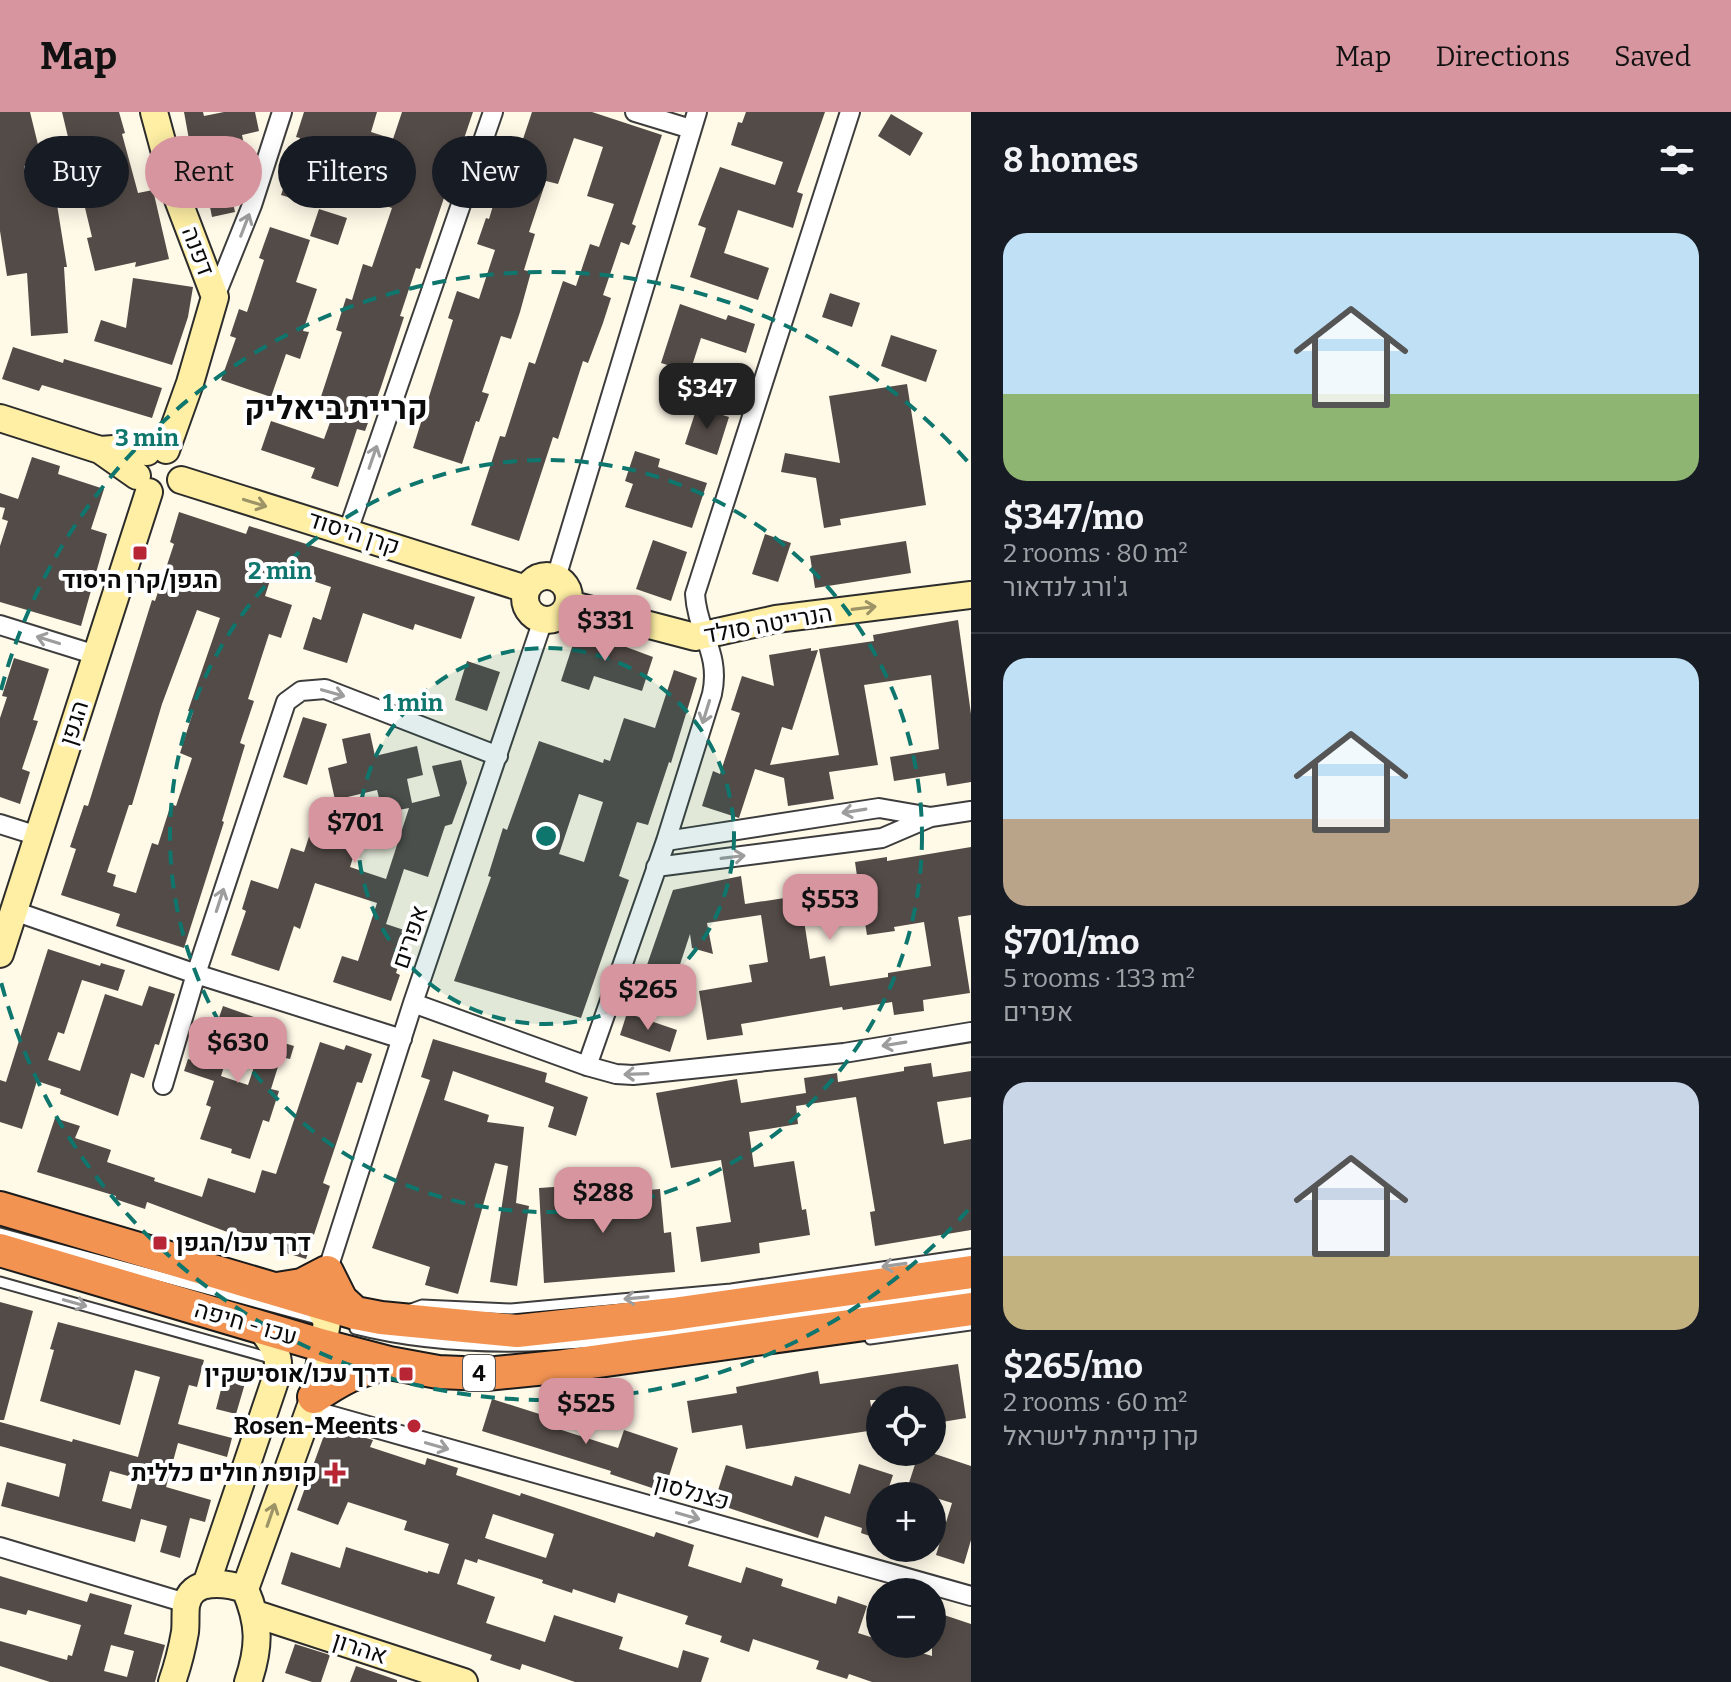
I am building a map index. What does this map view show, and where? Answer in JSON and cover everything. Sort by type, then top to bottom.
[{"type":"highway","name":"עכו - חיפה","points":[[0,1208],[320,1302],[517,1331],[673,1314],[971,1272]]},
{"type":"highway","name":"עכו - חיפה","points":[[0,1250],[259,1326],[320,1302]]},
{"type":"highway","name":"עכו - חיפה","points":[[320,1302],[389,1363],[438,1372],[486,1374],[586,1364],[971,1309]]},
{"type":"highway","points":[[311,1403],[346,1376],[389,1363]]},
{"type":"street","name":"דפנה","points":[[154,112],[177,197],[215,297]]},
{"type":"street","name":"הגפן","points":[[0,954],[96,655],[150,468],[190,383],[215,297],[252,205],[282,112]]},
{"type":"street","points":[[348,531],[493,112]]},
{"type":"street","points":[[556,578],[694,121],[635,112]]},
{"type":"street","points":[[587,1066],[666,841],[716,677],[695,594],[850,112]]},
{"type":"street","points":[[0,418],[100,450],[128,448],[150,468]]},
{"type":"street","name":"קרן היסוד","points":[[150,468],[164,495],[181,480],[526,589]]},
{"type":"street","points":[[542,576],[556,578],[567,588],[569,604],[557,619],[537,618],[527,609],[526,589],[542,576]]},
{"type":"street","name":"הנרייטה סולד","points":[[569,604],[680,634],[706,637],[776,619],[971,595]]},
{"type":"street","name":"אפרים","points":[[320,1302],[413,1003],[543,620]]},
{"type":"street","points":[[0,625],[96,655]]},
{"type":"street","points":[[163,1085],[196,974],[286,702],[301,691],[325,689],[498,756]]},
{"type":"street","points":[[666,841],[879,808],[931,817]]},
{"type":"street","points":[[656,867],[882,838],[931,817],[971,811]]},
{"type":"street","points":[[0,824],[38,836]]},
{"type":"street","points":[[14,911],[196,974],[402,1039]]},
{"type":"street","points":[[413,1003],[587,1066],[633,1075],[844,1053],[971,1032]]},
{"type":"street","points":[[248,1682],[256,1654],[256,1614],[245,1589],[311,1403],[320,1302]]},
{"type":"street","points":[[206,1585],[278,1372],[279,1360],[275,1347],[259,1326]]},
{"type":"street","name":"כצנלסון","points":[[311,1403],[971,1596]]},
{"type":"street","points":[[0,1547],[186,1603]]},
{"type":"street","points":[[172,1682],[182,1654],[186,1603],[193,1591],[206,1585],[225,1583],[245,1589]]},
{"type":"street","name":"אהרון","points":[[256,1614],[464,1682]]},
{"type":"lane","points":[[0,1233],[320,1302],[511,1309],[731,1289],[971,1254]]},
{"type":"lane","points":[[0,1282],[279,1360]]},
{"type":"lane","points":[[320,1302],[369,1332],[443,1343],[514,1347],[700,1330],[971,1292]]},
{"type":"lane","points":[[860,1341],[971,1325]]},
{"type":"lane","points":[[486,1374],[533,1381]]},
{"type":"building","points":[[0,112],[30,112],[36,136],[24,136],[24,208],[58,208],[67,267],[64,267],[68,333],[31,336],[27,273],[7,276],[0,231]]},
{"type":"building","points":[[62,112],[119,112],[125,133],[123,136],[68,136]]},
{"type":"building","points":[[184,112],[203,112],[204,116],[224,112],[255,112],[259,131],[242,136],[188,136]]},
{"type":"building","points":[[304,112],[377,112],[371,132],[384,136],[296,136]]},
{"type":"building","points":[[402,112],[473,112],[465,136],[432,136],[432,208],[441,208],[420,269],[416,268],[400,316],[404,317],[365,431],[357,429],[338,487],[311,478],[315,468],[261,450],[271,421],[324,439],[332,417],[316,412],[342,332],[336,330],[346,298],[352,300],[363,264],[372,267],[392,208],[416,208],[416,136],[394,136]]},
{"type":"building","points":[[532,112],[592,112],[662,135],[632,224],[636,226],[629,245],[621,242],[603,295],[611,298],[603,323],[588,363],[583,361],[558,439],[553,437],[519,541],[471,525],[500,436],[505,437],[529,362],[535,364],[563,281],[576,286],[590,244],[599,247],[614,204],[587,196],[603,147],[574,138],[558,184],[547,181],[547,136],[524,136]]},
{"type":"building","points":[[746,112],[825,112],[797,192],[803,194],[793,228],[738,210],[724,253],[769,268],[758,300],[690,277],[706,228],[698,225],[720,167],[775,185],[783,162],[731,145],[738,122],[742,123]]},
{"type":"building","points":[[891,114],[923,133],[910,156],[878,136]]},
{"type":"building","points":[[129,160],[138,193],[145,192],[145,208],[157,208],[169,259],[135,267],[136,262],[95,271],[87,238],[92,237],[85,208],[129,208]]},
{"type":"building","points":[[210,208],[234,208],[235,212],[212,217]]},
{"type":"building","points":[[492,208],[537,208],[529,232],[535,234],[524,270],[531,272],[520,312],[511,339],[501,336],[482,392],[489,394],[479,422],[476,421],[462,464],[413,448],[453,320],[448,318],[457,291],[479,299],[495,250],[477,244],[486,218],[489,219]]},
{"type":"building","points":[[319,209],[347,218],[338,245],[310,236]]},
{"type":"building","points":[[270,227],[310,240],[296,282],[317,289],[303,331],[309,332],[300,359],[286,354],[271,397],[221,380],[236,338],[230,336],[239,309],[247,312],[264,260],[259,258]]},
{"type":"building","points":[[133,278],[193,287],[188,317],[172,365],[94,341],[101,320],[126,328]]},
{"type":"building","points":[[830,293],[860,303],[852,327],[822,317]]},
{"type":"building","points":[[680,304],[726,320],[728,315],[755,324],[746,353],[701,338],[690,372],[661,363]]},
{"type":"building","points":[[891,335],[937,350],[926,382],[881,366]]},
{"type":"building","points":[[13,347],[162,388],[152,418],[42,385],[39,391],[2,379]]},
{"type":"building","points":[[907,384],[926,505],[840,519],[841,525],[824,528],[816,478],[781,472],[785,453],[840,463],[829,396]]},
{"type":"building","points":[[697,407],[729,417],[717,455],[685,444]]},
{"type":"building","points":[[635,451],[660,459],[658,467],[707,483],[692,528],[625,507],[633,484],[625,481]]},
{"type":"building","points":[[32,457],[60,466],[58,474],[104,489],[91,529],[107,534],[81,626],[0,602],[0,546],[8,521],[2,519],[5,508],[0,507],[0,493],[18,499]]},
{"type":"building","points":[[179,512],[246,534],[249,526],[475,597],[461,639],[415,624],[413,630],[363,613],[347,663],[303,649],[313,617],[321,620],[331,587],[274,568],[265,596],[292,605],[281,638],[269,634],[248,699],[254,701],[240,743],[245,745],[184,948],[116,926],[120,914],[61,895],[76,849],[70,847],[84,805],[88,806],[152,600],[155,601],[174,544],[170,542]],"holes":[[[197,610],[220,618],[188,711],[193,712],[180,753],[192,758],[176,806],[171,804],[158,845],[152,843],[136,893],[113,886],[116,875],[107,872],[129,805],[132,805],[162,704]]]},
{"type":"building","points":[[765,534],[791,543],[778,582],[752,574]]},
{"type":"building","points":[[653,540],[687,552],[671,601],[636,589]]},
{"type":"building","points":[[906,541],[911,573],[815,588],[810,556]]},
{"type":"building","points":[[958,620],[971,714],[971,782],[947,786],[945,773],[894,781],[890,757],[939,749],[931,675],[864,685],[878,765],[829,772],[834,799],[788,806],[784,778],[755,769],[739,818],[702,806],[713,771],[720,774],[740,713],[731,710],[742,676],[774,686],[769,655],[811,648],[811,651],[818,650],[792,730],[782,727],[770,765],[839,755],[819,649],[874,641],[873,635]]},
{"type":"building","points":[[578,629],[653,657],[642,691],[594,676],[589,690],[561,681]]},
{"type":"building","points":[[14,658],[49,669],[33,720],[38,721],[22,769],[30,772],[20,804],[0,797],[0,718],[7,697],[2,696]]},
{"type":"building","points":[[467,661],[500,672],[487,711],[455,700]]},
{"type":"building","points":[[674,670],[697,678],[648,825],[637,822],[619,876],[629,880],[581,1018],[454,981],[491,877],[488,876],[503,828],[507,830],[539,741],[603,763],[604,759],[610,761],[624,718],[655,728]],"holes":[[[579,794],[603,802],[584,862],[559,854]]]},
{"type":"building","points":[[303,717],[327,724],[307,785],[283,777]]},
{"type":"building","points":[[370,733],[375,756],[417,746],[423,775],[407,779],[412,803],[440,796],[432,766],[461,760],[467,783],[452,824],[445,826],[428,877],[404,869],[386,924],[410,932],[396,973],[400,975],[391,1001],[333,982],[342,956],[358,961],[377,903],[315,883],[300,929],[294,926],[279,971],[231,955],[246,911],[242,909],[251,880],[278,889],[291,848],[304,852],[318,809],[364,824],[350,867],[386,879],[409,808],[383,813],[377,790],[335,800],[328,768],[347,763],[342,739]]},
{"type":"building","points":[[971,847],[971,915],[958,917],[970,993],[923,1000],[924,1011],[894,1015],[892,1002],[741,1024],[743,1035],[707,1040],[699,991],[752,982],[749,965],[768,962],[761,915],[707,923],[713,954],[692,948],[690,934],[669,998],[639,988],[673,890],[741,876],[745,904],[811,894],[809,884],[857,876],[855,862],[887,857],[887,861]],"holes":[[[861,899],[867,935],[924,922],[931,966],[888,973],[888,977],[830,986],[825,956],[810,959],[802,908]]]},
{"type":"building","points":[[48,949],[100,966],[101,963],[125,970],[118,991],[82,980],[64,1034],[58,1032],[48,1060],[80,1071],[105,994],[142,1006],[149,986],[175,994],[159,1045],[155,1044],[144,1078],[131,1073],[118,1116],[60,1094],[61,1089],[37,1081],[22,1129],[0,1122],[0,1080],[6,1082]]},
{"type":"building","points":[[223,1006],[257,1018],[251,1037],[235,1032],[221,1076],[248,1085],[264,1037],[294,1046],[290,1059],[281,1057],[271,1089],[279,1091],[269,1122],[263,1120],[250,1159],[231,1153],[232,1149],[200,1139],[211,1107],[206,1105],[214,1081],[184,1071],[188,1059],[198,1062],[207,1033],[213,1035]]},
{"type":"building","points":[[627,1013],[677,1030],[670,1052],[620,1035]]},
{"type":"building","points":[[433,1039],[547,1073],[545,1082],[588,1097],[576,1136],[548,1127],[554,1107],[453,1071],[444,1100],[489,1115],[487,1122],[524,1127],[516,1203],[529,1206],[517,1286],[490,1282],[508,1166],[495,1163],[458,1294],[425,1285],[430,1267],[372,1248],[430,1080],[421,1077]]},
{"type":"building","points":[[320,1042],[344,1050],[346,1045],[372,1054],[362,1083],[357,1082],[323,1183],[330,1186],[306,1259],[277,1250],[279,1245],[231,1229],[230,1233],[147,1202],[145,1209],[115,1199],[116,1196],[37,1172],[55,1118],[80,1126],[75,1138],[111,1150],[107,1162],[155,1178],[154,1181],[202,1197],[208,1178],[255,1193],[262,1170],[276,1174]]},
{"type":"building","points":[[931,1063],[933,1077],[971,1071],[971,1097],[937,1102],[944,1144],[971,1139],[971,1230],[875,1246],[870,1212],[875,1211],[856,1097],[796,1106],[798,1124],[749,1132],[754,1167],[794,1161],[802,1210],[806,1209],[810,1235],[759,1243],[760,1253],[701,1262],[696,1227],[731,1222],[721,1160],[671,1168],[656,1093],[737,1079],[741,1103],[806,1093],[804,1078],[837,1073],[838,1082],[904,1071],[904,1067]]},
{"type":"building","points":[[568,1186],[569,1197],[660,1189],[664,1233],[671,1232],[675,1272],[544,1283],[539,1188]]},
{"type":"building","points":[[0,1302],[33,1311],[4,1420],[0,1420]]},
{"type":"building","points":[[58,1322],[204,1360],[197,1387],[189,1385],[178,1424],[232,1438],[227,1457],[178,1443],[166,1487],[211,1500],[205,1522],[190,1518],[180,1558],[160,1552],[167,1526],[141,1519],[135,1542],[1,1506],[7,1482],[59,1497],[66,1464],[0,1446],[0,1422],[138,1457],[160,1377],[135,1370],[120,1425],[40,1401],[54,1350],[50,1349]],"holes":[[[110,1471],[139,1479],[131,1509],[102,1501]]]},
{"type":"building","points":[[958,1364],[966,1418],[946,1421],[946,1386],[866,1386],[866,1431],[746,1449],[742,1425],[692,1433],[687,1401],[737,1393],[736,1387],[818,1371],[820,1384]]},
{"type":"building","points":[[225,1374],[246,1380],[236,1414],[216,1409]]},
{"type":"building","points":[[492,1399],[552,1418],[549,1426],[618,1448],[624,1430],[678,1448],[664,1492],[610,1474],[611,1471],[482,1431]]},
{"type":"building","points":[[327,1427],[373,1440],[370,1447],[425,1465],[427,1458],[458,1468],[456,1475],[520,1496],[521,1493],[654,1537],[656,1532],[694,1545],[688,1566],[741,1583],[746,1567],[783,1579],[781,1586],[836,1604],[838,1596],[866,1606],[858,1633],[866,1636],[866,1658],[946,1658],[946,1616],[971,1624],[971,1682],[872,1682],[849,1674],[847,1679],[816,1669],[819,1661],[753,1639],[749,1652],[720,1642],[722,1636],[685,1624],[688,1616],[618,1593],[615,1603],[573,1589],[572,1593],[478,1559],[477,1563],[465,1559],[457,1584],[495,1597],[486,1623],[545,1642],[554,1615],[623,1637],[619,1649],[678,1668],[683,1650],[709,1658],[701,1682],[575,1682],[522,1664],[520,1670],[490,1660],[492,1655],[281,1584],[291,1552],[340,1568],[346,1547],[439,1574],[449,1544],[404,1530],[407,1521],[348,1502],[338,1525],[297,1510]],"holes":[[[493,1514],[554,1534],[546,1558],[485,1538]]]},
{"type":"building","points":[[946,1458],[971,1466],[971,1540],[964,1564],[946,1558],[946,1522],[952,1503],[946,1501],[946,1482],[909,1482],[914,1466],[946,1466]]},
{"type":"building","points":[[859,1464],[893,1475],[891,1482],[866,1482],[866,1535],[861,1533],[862,1528],[825,1516],[818,1538],[714,1503],[726,1465],[792,1486],[795,1476],[850,1494]]},
{"type":"building","points":[[0,1576],[87,1602],[90,1593],[132,1605],[124,1634],[165,1645],[155,1682],[50,1682],[0,1666],[0,1641],[67,1660],[68,1655],[72,1656],[81,1625],[28,1610],[26,1615],[0,1608]],"holes":[[[111,1645],[134,1651],[127,1677],[104,1671]]]},
{"type":"building","points":[[295,1644],[330,1655],[321,1682],[285,1673]]},
{"type":"building","points":[[356,1666],[397,1680],[397,1682],[350,1682]]},
{"type":"place","name":"הגפן/קרן היסוד","points":[[140,553]]},
{"type":"place","name":"דרך עכו/הגפן","points":[[160,1243]]},
{"type":"place","name":"דרך עכו/אוסישקין","points":[[406,1374]]},
{"type":"place","name":"Rosen-Meents","points":[[414,1426]]},
{"type":"place","name":"קופת חולים כללית","points":[[335,1473]]},
{"type":"district","name":"קריית ביאליק","points":[[336,408]]}]
